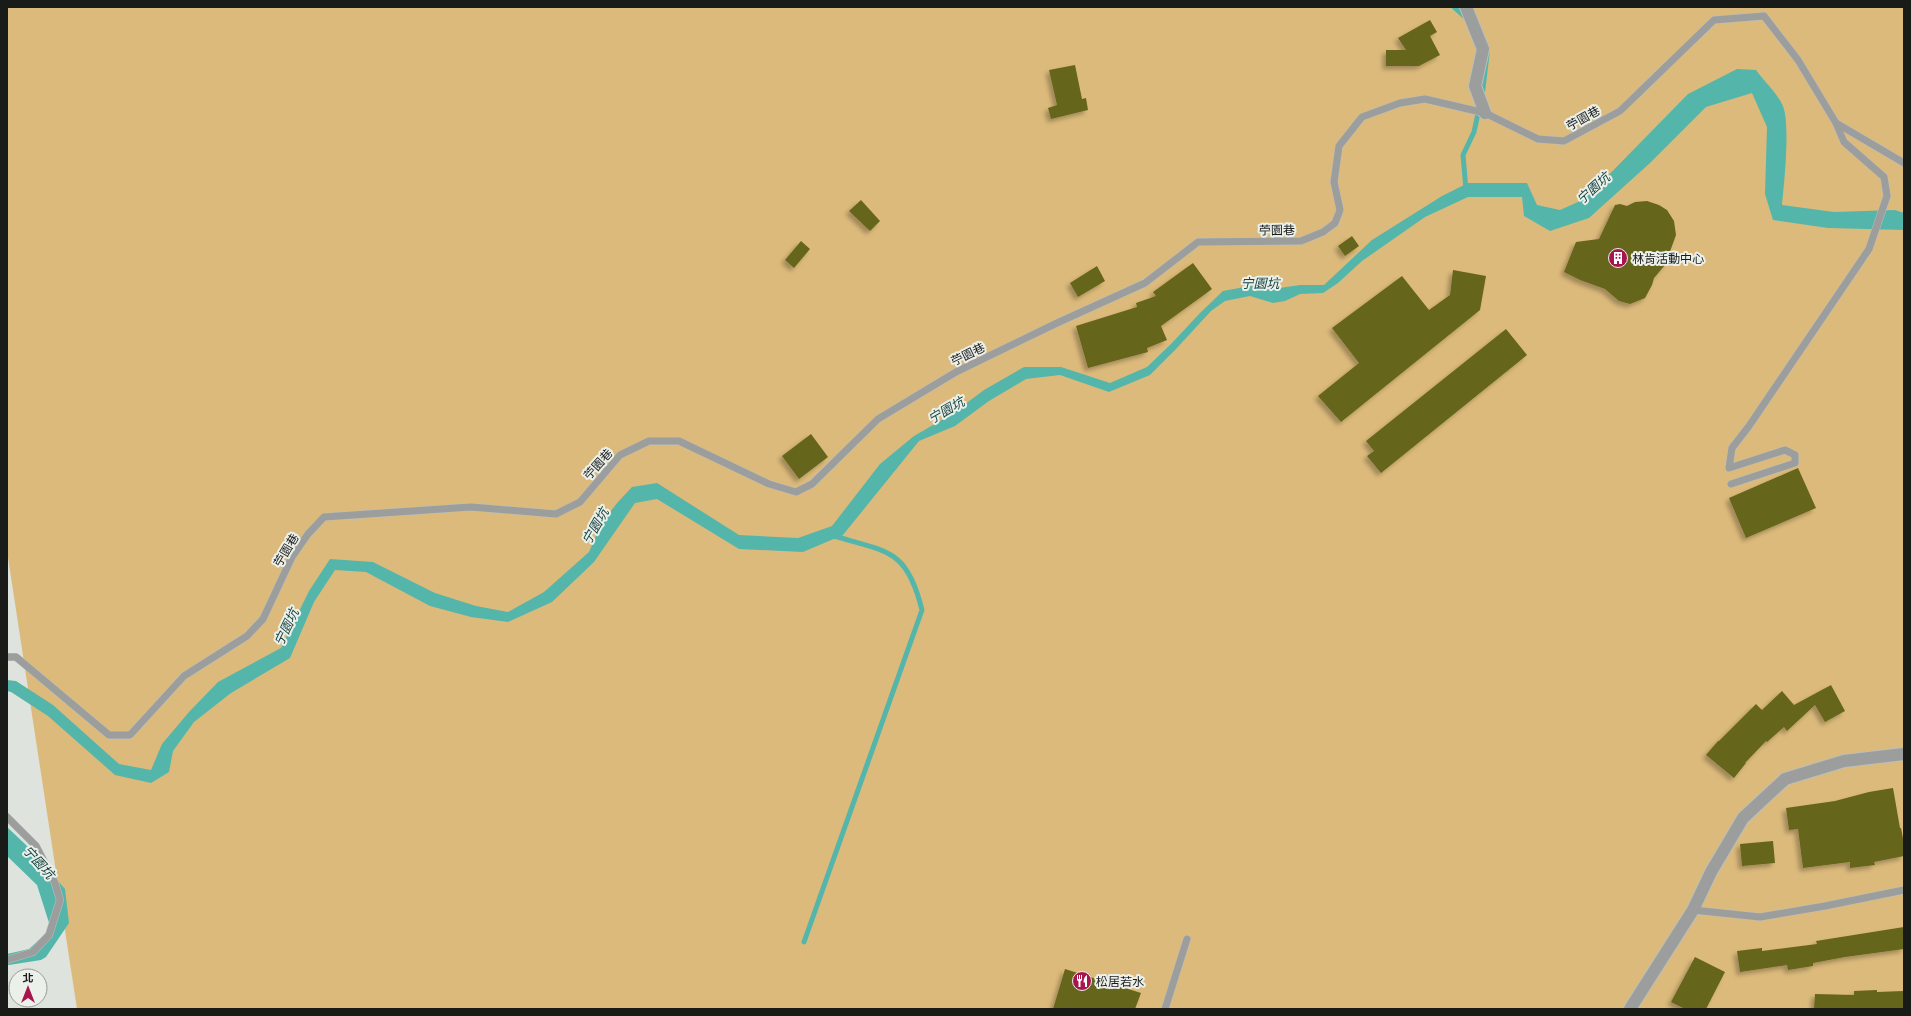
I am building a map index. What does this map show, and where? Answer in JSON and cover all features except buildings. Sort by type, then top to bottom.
[{"type":"street","points":[[1466,7],[1483,48],[1475,86],[1485,113]]},
{"type":"street","points":[[1630,1009],[1693,910],[1711,872],[1743,818],[1785,779],[1844,761],[1904,754]]},
{"type":"lane","name":"苧園巷","points":[[7,657],[16,657],[109,735],[130,735],[184,676],[247,636],[263,618],[292,557],[308,534],[324,517],[471,507],[556,514],[580,502],[620,456],[649,441],[679,441],[769,484],[796,492],[812,484],[878,419],[956,372],[1056,323],[1145,283],[1198,242],[1301,241],[1323,232],[1335,223],[1340,210],[1334,182],[1339,146],[1362,117],[1400,103],[1425,99],[1485,113],[1538,139],[1564,141],[1620,111],[1714,20],[1764,16],[1798,60],[1836,123],[1904,163]]},
{"type":"lane","points":[[1731,484],[1795,463],[1795,456],[1785,450],[1729,468],[1732,448],[1749,426],[1869,249],[1888,196],[1884,177],[1844,142],[1836,123]]},
{"type":"lane","points":[[7,817],[36,846],[55,883],[60,900],[49,935],[34,952],[7,960]]},
{"type":"lane","points":[[1693,910],[1760,917],[1904,890]]},
{"type":"lane","points":[[1165,1009],[1187,939]]},
{"type":"shaded area","points":[[7,7],[1904,7],[1904,1009],[77,1009],[7,551]]},
{"type":"water","points":[[1737,69],[1756,70],[1782,104],[1785,112],[1786,138],[1782,205],[1834,212],[1895,210],[1904,213],[1904,230],[1828,228],[1773,220],[1765,194],[1767,127],[1752,93],[1706,107],[1650,163],[1589,218],[1550,231],[1524,216],[1522,197],[1468,197],[1425,217],[1362,261],[1338,283],[1323,293],[1300,294],[1285,301],[1273,303],[1250,296],[1225,301],[1211,311],[1150,375],[1109,392],[1060,375],[1026,379],[989,401],[955,426],[919,441],[843,535],[803,552],[739,549],[657,499],[635,503],[594,562],[552,602],[508,622],[471,617],[430,606],[366,572],[335,570],[314,602],[290,658],[231,693],[194,722],[173,751],[169,772],[151,783],[115,775],[48,716],[11,692],[7,691],[7,680],[16,681],[53,705],[119,764],[151,770],[162,744],[189,712],[218,682],[281,648],[309,591],[330,559],[373,562],[435,593],[476,606],[508,612],[544,592],[589,552],[602,522],[632,487],[657,483],[739,535],[798,538],[832,526],[880,464],[914,436],[952,414],[984,390],[1024,367],[1061,367],[1110,383],[1147,367],[1223,291],[1250,286],[1273,289],[1300,285],[1324,285],[1372,240],[1442,196],[1468,183],[1527,183],[1537,205],[1560,210],[1578,202],[1593,191],[1688,94]]},
{"type":"water","name":"宁園坑","points":[[7,827],[25,844],[65,889],[69,923],[46,957],[41,960],[9,965],[7,965],[7,954],[29,949],[51,929],[37,885],[7,856]]},
{"type":"waterway","points":[[1454,7],[1466,18]]},
{"type":"waterway","points":[[1482,97],[1487,54]]},
{"type":"waterway","points":[[1466,190],[1463,155],[1474,132],[1479,109]]},
{"type":"waterway","points":[[804,942],[922,610],[910,575],[902,564],[893,556],[882,550],[834,536]]},
{"type":"place","name":"林肯活動中心","points":[[1618,258]]},
{"type":"place","name":"松居若水","points":[[1082,981]]}]
